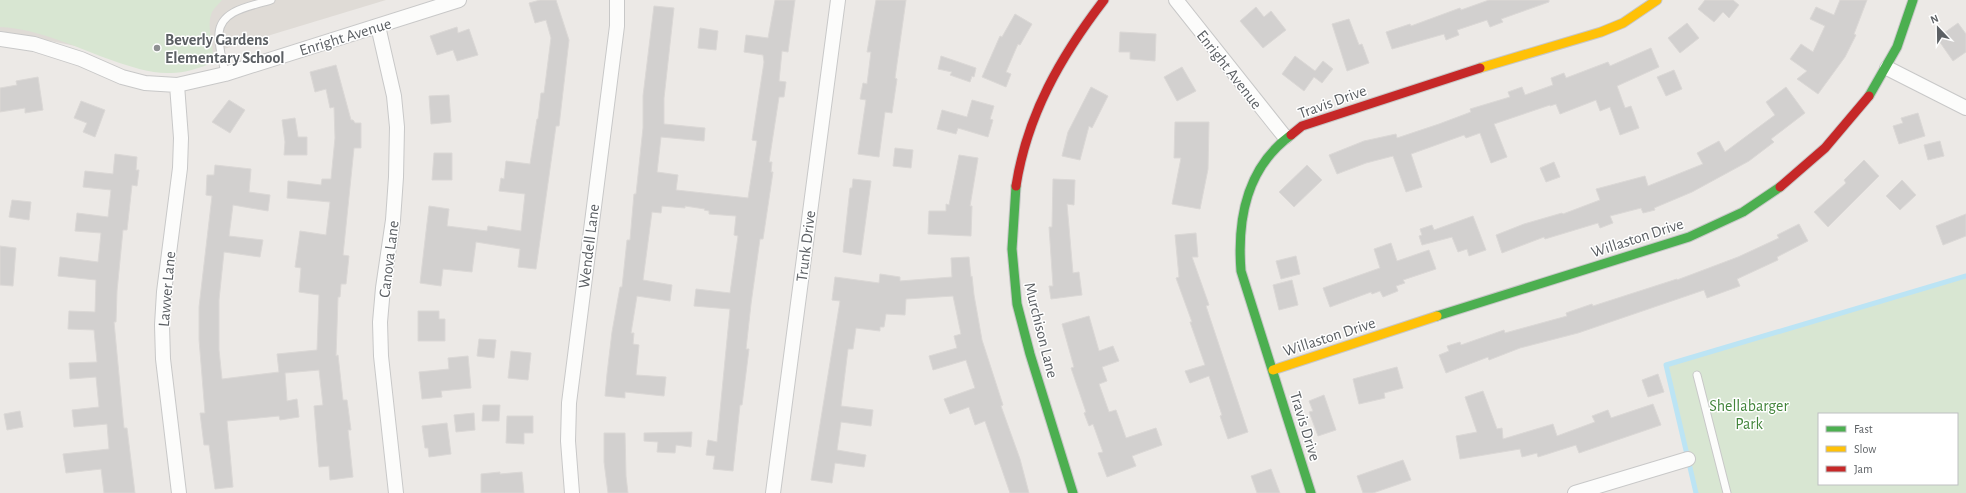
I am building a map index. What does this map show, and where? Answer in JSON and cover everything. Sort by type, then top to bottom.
[{"type":"street","name":"Enright Avenue","points":[[0,39],[34,44],[81,59],[122,77],[145,82],[177,85],[225,74],[284,54],[458,0]]},
{"type":"street","name":"Wendell Lane","points":[[572,493],[568,441],[569,403],[616,26],[617,0]]},
{"type":"street","name":"Trunk Drive","points":[[773,493],[838,0]]},
{"type":"street","name":"Murchison Lane","points":[[1073,493],[1024,334],[1014,277],[1012,238],[1015,190],[1023,147],[1035,112],[1050,79],[1066,50],[1104,0]]},
{"type":"street","name":"Enright Avenue","points":[[1176,0],[1285,137]]},
{"type":"street","name":"Travis Drive","points":[[1311,493],[1241,271],[1238,249],[1239,226],[1242,209],[1250,188],[1265,161],[1285,137],[1302,126],[1473,70],[1601,32],[1623,23],[1656,0]]},
{"type":"street","name":"Willaston Drive","points":[[1273,370],[1495,298],[1677,242],[1724,222],[1756,204],[1813,161],[1841,132],[1866,101],[1887,68],[1900,39],[1913,0]]},
{"type":"street","name":"Canova Lane","points":[[378,26],[394,96],[397,127],[393,220],[383,288],[380,322],[381,356],[396,493]]},
{"type":"street","points":[[1887,68],[1966,108]]},
{"type":"street","name":"Lawver Lane","points":[[177,85],[181,138],[180,168],[164,292],[162,325],[163,359],[179,493]]},
{"type":"street","points":[[1575,493],[1688,459]]},
{"type":"lane","points":[[225,74],[219,33],[223,20],[235,11],[272,0]]},
{"type":"lane","points":[[1697,375],[1727,493]]},
{"type":"shaded area","name":"Beverly Gardens Elementary School","points":[[0,0],[386,0],[171,65],[0,31]]},
{"type":"green space","name":"Beverly Gardens Elementary School","points":[[0,0],[222,0],[213,10],[210,18],[213,51],[212,63],[187,71],[164,73],[128,66],[44,35],[29,31],[0,27]]},
{"type":"green space","name":"Shellabarger Park","points":[[1966,278],[1966,493],[1696,493],[1666,365]]},
{"type":"building","points":[[540,0],[556,0],[569,40],[559,126],[556,126],[536,269],[518,267],[520,249],[476,242],[472,272],[443,269],[441,286],[420,283],[429,206],[449,209],[447,226],[487,231],[488,226],[521,231],[525,194],[499,191],[501,178],[504,179],[506,161],[530,164],[541,93],[544,93],[551,38],[546,20],[535,23],[529,3]]},
{"type":"building","points":[[775,0],[795,0],[788,52],[782,51],[779,81],[786,82],[784,97],[779,97],[769,162],[772,162],[771,172],[773,172],[763,239],[760,239],[751,304],[746,349],[749,349],[742,405],[740,405],[733,471],[713,469],[715,456],[706,455],[708,440],[717,442],[730,309],[694,306],[696,289],[730,293],[738,236],[734,235],[736,216],[709,214],[709,211],[704,210],[705,209],[685,206],[685,208],[662,206],[661,213],[652,212],[643,280],[672,285],[670,301],[637,296],[631,333],[634,333],[633,344],[639,345],[636,375],[666,377],[664,396],[625,392],[625,398],[605,396],[612,332],[620,287],[622,287],[627,240],[630,240],[634,194],[636,194],[643,128],[643,96],[654,6],[674,8],[664,98],[664,124],[705,128],[704,141],[661,137],[657,172],[678,175],[676,190],[748,198],[757,141],[752,140],[764,62],[763,55],[744,52],[746,35],[768,38]]},
{"type":"building","points":[[876,0],[906,0],[895,78],[897,79],[892,113],[885,112],[879,157],[858,154],[866,100],[860,99],[863,83],[867,84],[871,52],[867,52]]},
{"type":"building","points":[[1489,0],[1549,0],[1549,2],[1501,19],[1503,22],[1490,27],[1487,20],[1457,30],[1459,35],[1446,40],[1444,34],[1392,49],[1386,32],[1410,24],[1411,26],[1460,8],[1461,10]]},
{"type":"building","points":[[1705,0],[1733,0],[1739,5],[1729,18],[1723,12],[1714,22],[1698,9]]},
{"type":"building","points":[[1840,0],[1867,0],[1854,34],[1856,35],[1845,57],[1818,94],[1797,79],[1807,71],[1790,59],[1801,44],[1813,52],[1825,26],[1810,19],[1816,7],[1834,15]]},
{"type":"building","points":[[1256,7],[1264,17],[1271,11],[1286,30],[1263,48],[1240,21]]},
{"type":"building","points":[[1015,14],[1032,24],[1020,45],[1018,44],[1006,72],[1011,74],[1006,87],[982,77],[1000,36],[1002,37]]},
{"type":"building","points":[[1349,19],[1359,45],[1362,44],[1369,63],[1347,71],[1332,24]]},
{"type":"building","points":[[1687,23],[1699,38],[1680,53],[1668,38]]},
{"type":"building","points":[[1958,23],[1966,34],[1966,52],[1953,61],[1937,38]]},
{"type":"building","points":[[457,27],[458,33],[469,29],[478,55],[457,61],[453,50],[437,55],[430,36]]},
{"type":"building","points":[[700,28],[718,31],[716,50],[698,48]]},
{"type":"building","points":[[1120,32],[1156,34],[1155,61],[1130,59],[1130,52],[1119,52]]},
{"type":"building","points":[[1651,48],[1659,67],[1617,86],[1625,108],[1631,106],[1639,128],[1620,135],[1610,107],[1600,111],[1596,100],[1560,114],[1556,104],[1550,105],[1494,124],[1507,157],[1491,163],[1480,133],[1466,138],[1464,135],[1411,154],[1422,187],[1406,192],[1393,156],[1366,163],[1337,174],[1329,155],[1364,141],[1396,134],[1397,138],[1471,112],[1470,109],[1510,97],[1508,92],[1522,87],[1525,95],[1553,85],[1551,78],[1564,73],[1566,78],[1608,62],[1610,66]]},
{"type":"building","points":[[941,56],[976,68],[974,77],[972,76],[970,82],[950,75],[952,72],[938,69]]},
{"type":"building","points":[[1295,56],[1315,71],[1323,61],[1333,69],[1322,83],[1314,77],[1304,91],[1282,74]]},
{"type":"building","points":[[336,65],[351,120],[355,123],[361,123],[361,148],[354,148],[343,255],[349,256],[346,284],[341,284],[340,297],[338,297],[336,356],[338,355],[343,400],[347,400],[351,430],[348,430],[353,477],[330,480],[329,466],[319,467],[314,406],[323,405],[319,370],[285,373],[287,401],[297,399],[299,417],[280,420],[279,416],[227,421],[233,487],[215,489],[209,445],[204,445],[200,413],[205,413],[199,339],[199,307],[212,196],[206,195],[207,175],[214,175],[215,165],[251,169],[249,192],[270,195],[268,211],[233,205],[229,236],[263,240],[260,257],[224,252],[219,300],[219,350],[222,379],[279,372],[277,354],[317,350],[319,295],[299,292],[301,268],[295,267],[300,231],[326,235],[330,202],[287,198],[288,181],[321,185],[322,179],[331,179],[335,138],[334,107],[330,108],[326,89],[315,92],[310,72]]},
{"type":"building","points":[[1182,67],[1196,91],[1177,101],[1164,77]]},
{"type":"building","points":[[1674,70],[1682,89],[1666,96],[1657,77]]},
{"type":"building","points":[[38,77],[43,110],[25,113],[25,108],[0,112],[0,88],[17,85],[16,81]]},
{"type":"building","points":[[1091,87],[1108,96],[1092,128],[1089,126],[1080,160],[1062,156],[1068,132]]},
{"type":"building","points":[[1786,87],[1805,113],[1771,139],[1774,142],[1749,161],[1692,192],[1654,208],[1655,210],[1643,213],[1641,208],[1610,216],[1613,223],[1600,228],[1598,223],[1545,239],[1544,237],[1502,253],[1496,235],[1524,224],[1562,213],[1563,214],[1600,200],[1596,189],[1645,176],[1648,186],[1703,164],[1697,153],[1719,141],[1725,152],[1775,115],[1766,102]]},
{"type":"building","points":[[449,95],[451,122],[431,124],[429,96]]},
{"type":"building","points":[[229,100],[245,110],[230,133],[212,122]]},
{"type":"building","points":[[972,100],[994,106],[990,119],[993,120],[988,137],[958,128],[956,134],[937,129],[942,110],[967,117]]},
{"type":"building","points":[[81,101],[105,110],[95,137],[83,132],[87,123],[74,118]]},
{"type":"building","points":[[1918,113],[1925,136],[1899,144],[1893,126],[1903,123],[1901,118]]},
{"type":"building","points":[[295,118],[298,137],[307,137],[307,155],[284,155],[285,142],[282,120]]},
{"type":"building","points":[[1175,122],[1209,122],[1208,169],[1200,209],[1172,204],[1181,158],[1174,158]]},
{"type":"building","points":[[1940,141],[1944,156],[1928,160],[1924,145]]},
{"type":"building","points":[[895,148],[913,150],[911,168],[893,166]]},
{"type":"building","points":[[434,153],[452,153],[452,180],[432,180]]},
{"type":"building","points":[[115,154],[137,157],[136,170],[139,170],[137,186],[132,185],[127,230],[123,230],[117,291],[116,322],[114,322],[124,428],[127,428],[135,493],[104,493],[101,469],[66,473],[63,454],[109,449],[107,424],[74,427],[72,410],[99,407],[96,377],[70,379],[69,363],[97,362],[94,330],[68,329],[69,311],[95,312],[96,280],[58,276],[60,257],[98,262],[101,233],[75,231],[77,213],[108,217],[111,190],[83,187],[85,171],[113,174]]},
{"type":"building","points":[[959,155],[978,158],[970,206],[972,206],[971,236],[928,234],[929,211],[946,211],[946,204],[949,205]]},
{"type":"building","points":[[1864,160],[1879,176],[1828,227],[1814,212],[1846,183],[1844,180]]},
{"type":"building","points":[[1554,162],[1560,177],[1546,182],[1540,168]]},
{"type":"building","points":[[1307,165],[1322,180],[1294,207],[1279,192]]},
{"type":"building","points":[[853,179],[871,181],[861,255],[843,252],[850,188],[852,188]]},
{"type":"building","points":[[1053,179],[1075,180],[1074,205],[1067,204],[1073,273],[1079,272],[1082,295],[1051,299],[1049,286],[1053,286],[1049,227],[1052,227]]},
{"type":"building","points":[[1902,180],[1916,195],[1900,210],[1886,196]]},
{"type":"building","points":[[12,200],[31,202],[29,220],[9,217]]},
{"type":"building","points":[[1966,214],[1966,236],[1943,245],[1936,226]]},
{"type":"building","points":[[1473,216],[1486,250],[1469,256],[1467,249],[1458,252],[1452,237],[1422,245],[1419,236],[1422,235],[1420,229],[1432,225],[1434,230]]},
{"type":"building","points":[[1799,224],[1808,241],[1777,257],[1778,260],[1737,279],[1740,286],[1707,298],[1704,290],[1578,333],[1520,348],[1489,360],[1488,357],[1446,373],[1439,355],[1449,351],[1447,346],[1460,342],[1461,345],[1504,330],[1505,333],[1567,316],[1566,313],[1592,304],[1593,306],[1677,280],[1738,257],[1779,238],[1777,235]]},
{"type":"building","points":[[1196,233],[1198,257],[1192,257],[1209,305],[1206,306],[1248,432],[1228,439],[1209,376],[1190,383],[1185,371],[1205,365],[1190,322],[1192,322],[1176,278],[1179,277],[1175,235]]},
{"type":"building","points":[[1391,243],[1397,261],[1429,250],[1436,269],[1403,280],[1405,283],[1396,286],[1398,291],[1383,297],[1380,291],[1372,294],[1371,292],[1330,307],[1323,288],[1380,268],[1374,249]]},
{"type":"building","points":[[0,246],[16,248],[13,286],[0,285]]},
{"type":"building","points":[[1296,256],[1300,274],[1281,279],[1276,261]]},
{"type":"building","points":[[969,257],[982,340],[1003,405],[1001,406],[1020,459],[1029,493],[1010,493],[985,421],[975,425],[969,407],[950,414],[944,399],[975,388],[966,360],[933,370],[929,356],[957,348],[954,336],[961,334],[953,296],[906,299],[905,315],[886,314],[884,327],[880,327],[880,331],[856,328],[853,349],[848,349],[841,406],[873,410],[871,426],[841,422],[837,450],[866,455],[864,467],[835,463],[832,483],[811,480],[840,301],[832,300],[835,277],[879,283],[880,274],[900,277],[900,281],[952,277],[951,258]]},
{"type":"building","points":[[1292,280],[1298,305],[1279,310],[1273,285]]},
{"type":"building","points":[[418,311],[439,311],[439,319],[445,319],[445,341],[418,341]]},
{"type":"building","points":[[1089,316],[1099,351],[1113,346],[1119,361],[1102,367],[1107,381],[1099,384],[1109,412],[1116,410],[1126,438],[1156,428],[1162,445],[1132,456],[1136,466],[1107,477],[1098,453],[1103,452],[1093,424],[1089,426],[1084,413],[1086,412],[1071,368],[1074,367],[1062,324]]},
{"type":"building","points":[[479,339],[496,340],[494,358],[477,356]]},
{"type":"building","points":[[511,351],[531,353],[528,380],[508,378]]},
{"type":"building","points":[[468,356],[471,388],[441,391],[442,397],[422,399],[419,372],[449,369],[448,358]]},
{"type":"building","points":[[1397,367],[1403,388],[1384,393],[1385,398],[1359,404],[1353,379]]},
{"type":"building","points":[[1658,374],[1664,392],[1648,397],[1642,380]]},
{"type":"building","points":[[1483,391],[1497,429],[1502,428],[1503,439],[1553,424],[1557,436],[1595,422],[1592,416],[1608,410],[1611,418],[1653,404],[1661,425],[1579,453],[1576,445],[1538,457],[1537,453],[1522,457],[1520,449],[1460,459],[1456,436],[1477,432],[1465,397]]},
{"type":"building","points":[[1324,395],[1336,430],[1318,436],[1309,412],[1313,411],[1309,401]]},
{"type":"building","points":[[483,405],[500,405],[499,421],[482,421]]},
{"type":"building","points":[[20,411],[23,427],[7,430],[4,414]]},
{"type":"building","points":[[474,413],[475,430],[456,432],[454,415]]},
{"type":"building","points":[[507,416],[533,416],[533,433],[524,433],[524,444],[506,443]]},
{"type":"building","points":[[447,423],[451,454],[429,457],[428,448],[425,448],[422,426]]},
{"type":"building","points":[[692,432],[691,447],[676,445],[675,453],[657,452],[658,442],[644,441],[644,433]]},
{"type":"building","points":[[604,433],[625,433],[628,493],[608,493],[604,462]]},
{"type":"building","points":[[1403,460],[1411,480],[1373,493],[1363,493],[1357,476]]},
{"type":"building","points":[[1271,469],[1280,493],[1257,493],[1251,476]]},
{"type":"building","points":[[500,472],[500,474],[522,472],[524,493],[481,493],[481,474]]},
{"type":"waterway","points":[[1696,493],[1666,365],[1966,276]]},
{"type":"traffic: fast","points":[[1869,96],[1897,47],[1913,0]]},
{"type":"traffic: fast","points":[[1291,135],[1276,148],[1254,179],[1243,214],[1240,252],[1241,271],[1311,493]]},
{"type":"traffic: fast","points":[[1016,186],[1012,249],[1017,304],[1030,354],[1073,493]]},
{"type":"traffic: fast","points":[[1437,316],[1689,237],[1743,212],[1780,187]]},
{"type":"traffic: slow","points":[[1480,68],[1601,32],[1623,23],[1657,0]]},
{"type":"traffic: slow","points":[[1273,370],[1437,316]]},
{"type":"traffic: jam","points":[[1016,186],[1028,135],[1048,87],[1088,21],[1104,0]]},
{"type":"traffic: jam","points":[[1291,135],[1302,126],[1480,68]]},
{"type":"traffic: jam","points":[[1780,187],[1825,148],[1869,96]]},
{"type":"place","name":"Beverly Gardens Elementary School","points":[[157,48]]}]
